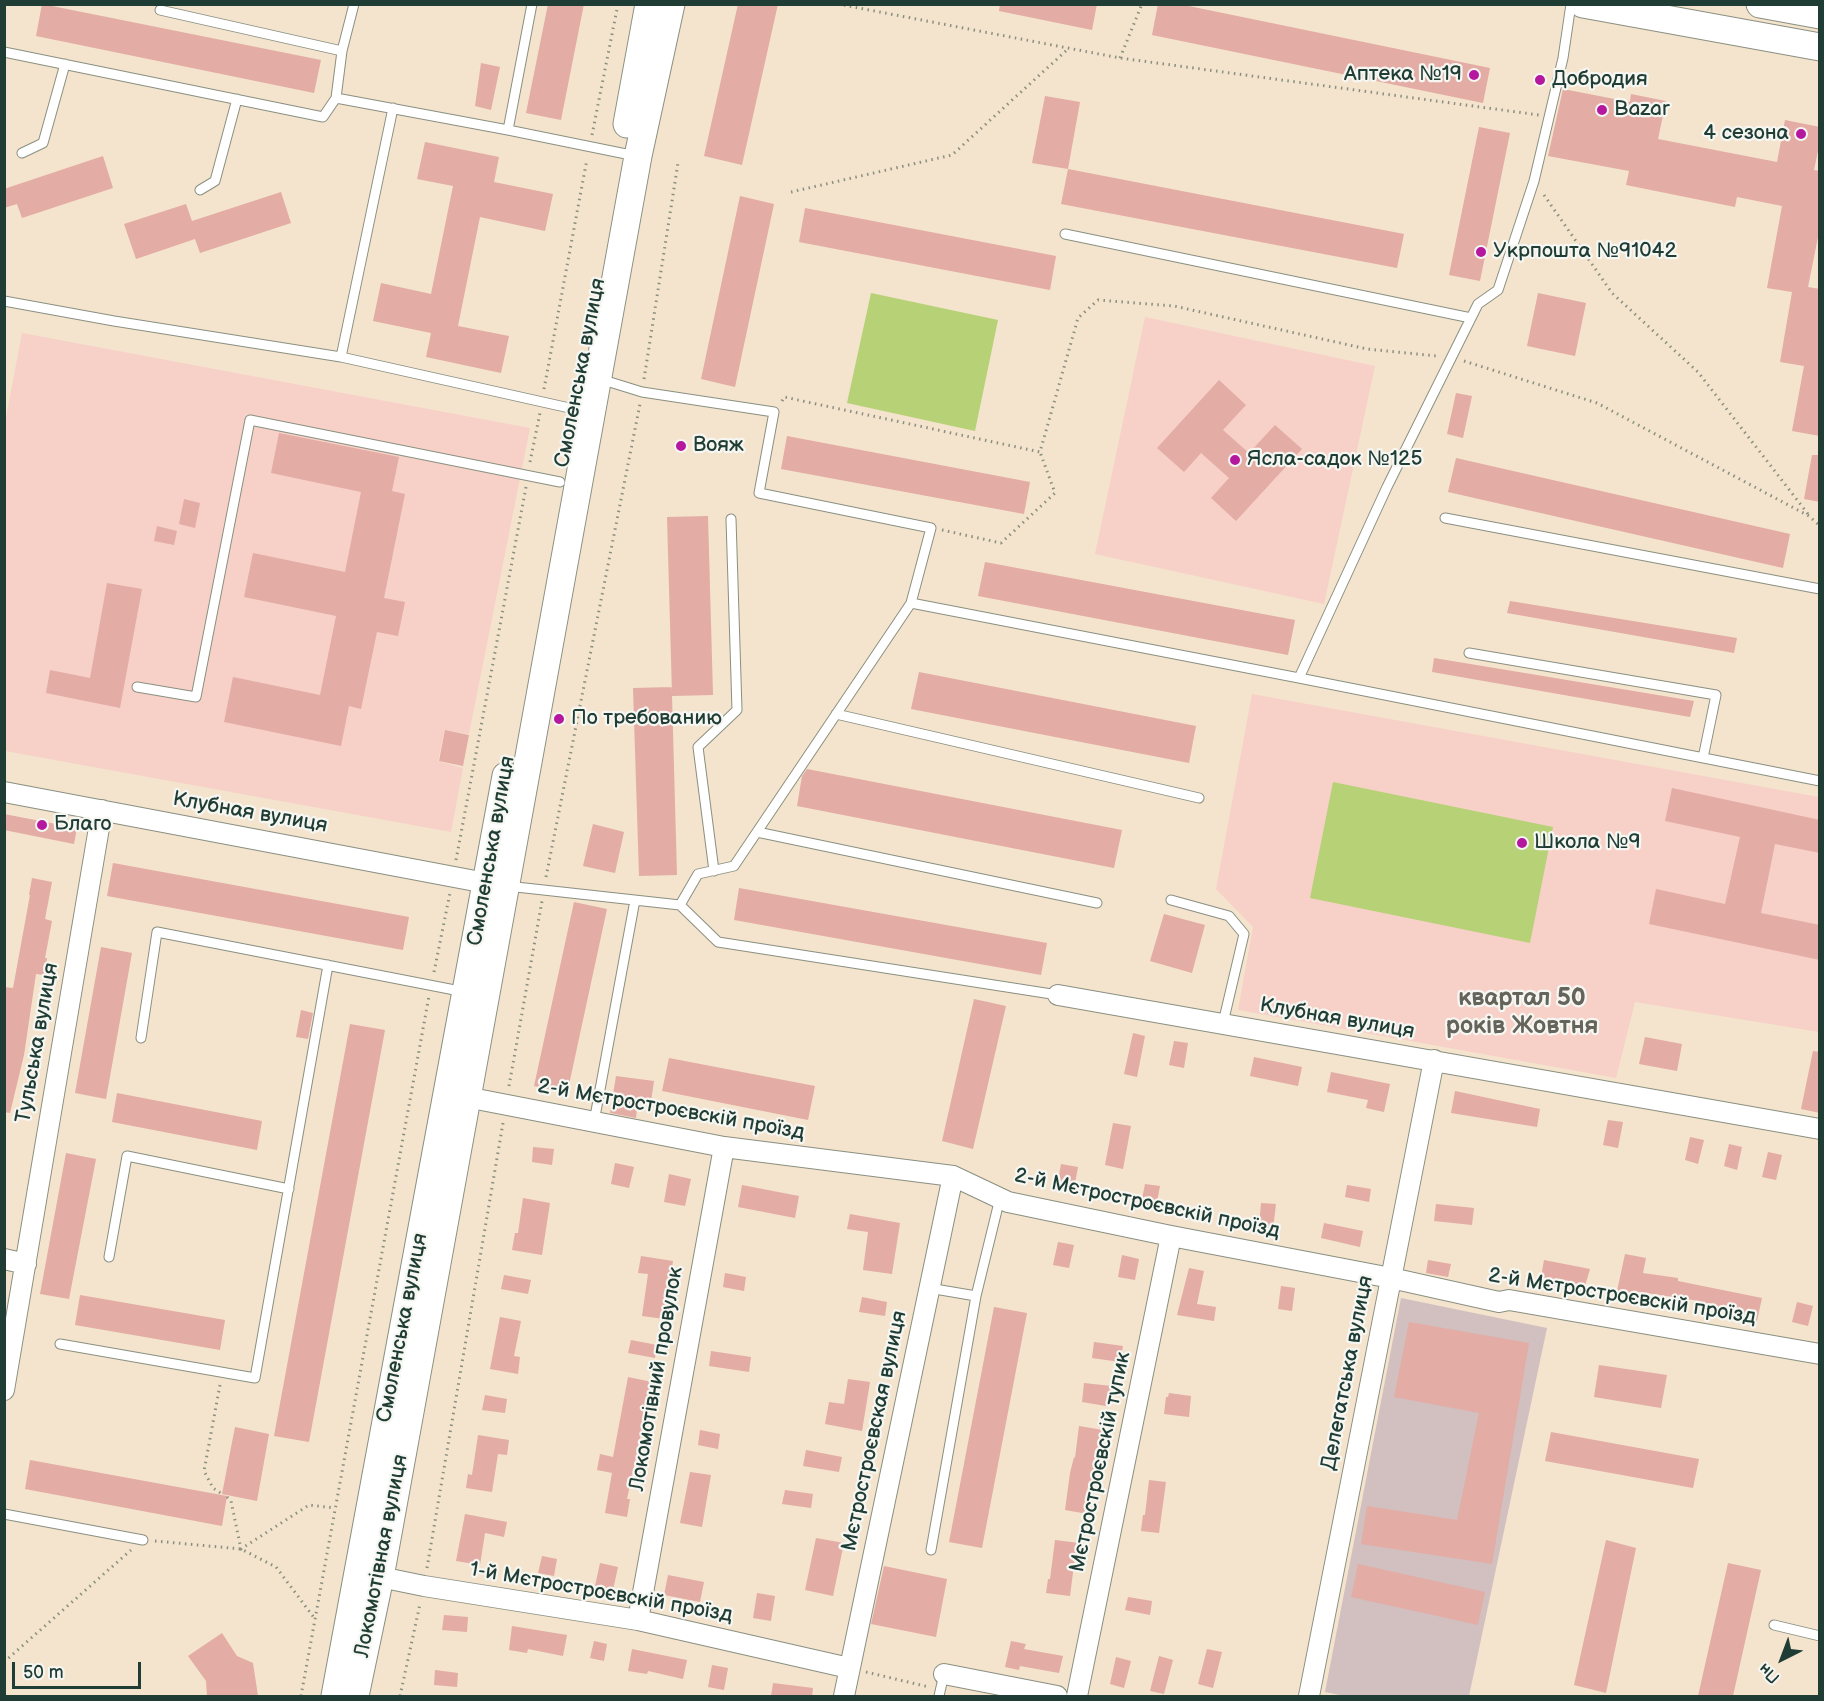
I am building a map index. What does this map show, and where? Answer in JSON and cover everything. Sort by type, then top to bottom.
[{"type":"street","name":"Смоленська вулиця","points":[[495,884],[597,378],[630,154],[649,4]]},
{"type":"street","name":"Смоленська вулиця","points":[[335,1696],[476,994],[574,409],[630,154],[671,4]]},
{"type":"street","points":[[1584,4],[1820,47]]},
{"type":"street","points":[[1760,4],[1810,11]]},
{"type":"street","name":"Клубная вулиця","points":[[4,792],[495,884]]},
{"type":"street","name":"Тульська вулиця","points":[[4,1390],[102,810]]},
{"type":"street","name":"Смоленська вулиця","points":[[466,1097],[476,994]]},
{"type":"street","name":"Клубная вулиця","points":[[1058,995],[1820,1129]]},
{"type":"street","name":"Делегатська вулиця","points":[[1309,1696],[1434,1060]]},
{"type":"street","name":"2-й Мєтростроєвскій проїзд","points":[[466,1097],[724,1147],[953,1176],[1008,1202],[1171,1236],[1391,1278],[1499,1302],[1509,1300],[1820,1354]]},
{"type":"street","name":"Локомотівная вулиця","points":[[355,1696],[380,1577],[466,1097]]},
{"type":"street","name":"Локомотівний провулок","points":[[638,1620],[724,1147]]},
{"type":"street","name":"Мєтростроєвская вулиця","points":[[844,1696],[953,1176]]},
{"type":"street","name":"Мєтростроєвскій тупик","points":[[1077,1696],[1171,1236]]},
{"type":"street","points":[[4,1259],[26,1264]]},
{"type":"street","name":"1-й Мєтростроєвскій проїзд","points":[[380,1577],[638,1620],[849,1668]]},
{"type":"street","points":[[941,1687],[1057,1696]]},
{"type":"lane","points":[[4,52],[323,117],[336,98],[342,51],[354,4]]},
{"type":"lane","points":[[508,130],[532,4]]},
{"type":"lane","points":[[1299,678],[1387,487],[1478,304],[1498,290],[1534,181],[1563,58],[1571,4]]},
{"type":"lane","points":[[160,10],[342,51]]},
{"type":"lane","points":[[22,153],[43,143],[65,64]]},
{"type":"lane","points":[[336,98],[630,154]]},
{"type":"lane","points":[[200,189],[215,181],[237,99]]},
{"type":"lane","points":[[341,357],[393,108]]},
{"type":"lane","points":[[1065,234],[1471,318]]},
{"type":"lane","points":[[4,301],[341,357],[574,409]]},
{"type":"lane","points":[[597,378],[642,392],[774,412],[759,493],[931,528],[911,603],[734,866],[698,874],[681,905]]},
{"type":"lane","points":[[137,687],[196,697],[250,420],[560,482]]},
{"type":"lane","points":[[1444,518],[1820,589]]},
{"type":"lane","points":[[714,871],[698,747],[737,710],[731,519]]},
{"type":"lane","points":[[911,603],[1820,782]]},
{"type":"lane","points":[[1469,653],[1716,695],[1703,758]]},
{"type":"lane","points":[[836,714],[1199,798]]},
{"type":"lane","points":[[757,832],[1097,903]]},
{"type":"lane","points":[[495,884],[681,905],[718,942],[1058,995]]},
{"type":"lane","points":[[594,1123],[635,900]]},
{"type":"lane","points":[[1171,900],[1229,916],[1244,934],[1223,1023]]},
{"type":"lane","points":[[141,1038],[157,932],[476,994]]},
{"type":"lane","points":[[60,1344],[255,1378],[328,965]]},
{"type":"lane","points":[[109,1257],[127,1156],[289,1189]]},
{"type":"lane","points":[[931,1550],[976,1296],[1000,1198]]},
{"type":"lane","points":[[929,1288],[976,1296]]},
{"type":"lane","points":[[4,1514],[143,1540]]},
{"type":"lane","points":[[1774,1625],[1820,1636]]},
{"type":"path","points":[[301,1696],[431,985],[618,4]]},
{"type":"path","points":[[838,4],[1120,58],[1550,116]]},
{"type":"path","points":[[1120,58],[1143,4]]},
{"type":"path","points":[[791,192],[952,155],[1068,48]]},
{"type":"path","points":[[400,1696],[424,1586],[543,891],[642,392],[678,163]]},
{"type":"path","points":[[1534,181],[1612,293],[1698,372],[1809,516],[1820,526]]},
{"type":"path","points":[[931,528],[1001,543],[1055,494],[1040,452],[1078,318],[1098,300],[1174,306],[1367,349],[1452,357],[1597,403],[1809,516]]},
{"type":"path","points":[[774,412],[784,397],[1040,452]]},
{"type":"path","points":[[222,1373],[204,1471],[213,1488],[222,1494]]},
{"type":"path","points":[[227,1497],[231,1501],[241,1550]]},
{"type":"path","points":[[241,1550],[309,1505],[335,1508]]},
{"type":"path","points":[[4,1662],[143,1540],[241,1550],[276,1567],[315,1619]]},
{"type":"path","points":[[849,1668],[941,1687]]},
{"type":"shaded area","name":"Ясла-садок №125","points":[[1145,317],[1375,366],[1324,604],[1095,554]]},
{"type":"shaded area","points":[[22,333],[530,428],[469,734],[445,730],[438,761],[463,768],[451,832],[5,751],[4,428]]},
{"type":"shaded area","name":"Школа №9","points":[[1252,694],[1819,797],[1819,1032],[1635,1002],[1616,1078],[1238,1010],[1253,927],[1216,889]]},
{"type":"shaded area","points":[[1401,1298],[1547,1328],[1469,1696],[1345,1696],[1325,1692]]},
{"type":"green space","points":[[871,293],[998,320],[975,431],[847,403]]},
{"type":"green space","points":[[1333,782],[1553,827],[1530,943],[1310,898]]},
{"type":"building","points":[[42,4],[321,60],[314,93],[36,36]]},
{"type":"building","points":[[548,4],[584,4],[561,120],[526,113]]},
{"type":"building","points":[[738,4],[778,4],[742,165],[704,156]]},
{"type":"building","points":[[1000,4],[1097,4],[1092,30],[999,11]]},
{"type":"building","points":[[1158,4],[1179,4],[1490,68],[1483,103],[1152,35]]},
{"type":"building","points":[[481,63],[500,67],[491,110],[475,106]]},
{"type":"building","points":[[1563,89],[1630,102],[1631,94],[1666,101],[1658,139],[1777,162],[1785,120],[1820,127],[1820,141],[1814,170],[1820,171],[1820,227],[1808,287],[1820,289],[1820,436],[1792,431],[1804,366],[1780,362],[1792,292],[1767,288],[1782,206],[1737,197],[1735,207],[1626,185],[1629,171],[1548,156]]},
{"type":"building","points":[[1045,96],[1080,102],[1068,169],[1032,163]]},
{"type":"building","points":[[1479,127],[1510,133],[1480,281],[1449,275]]},
{"type":"building","points":[[425,142],[499,157],[494,182],[553,194],[545,231],[480,217],[458,326],[509,336],[501,373],[426,357],[431,333],[373,321],[381,283],[431,294],[453,186],[417,179]]},
{"type":"building","points":[[103,156],[113,188],[22,218],[17,204],[4,208],[4,189]]},
{"type":"building","points":[[1068,169],[1404,234],[1397,268],[1061,204]]},
{"type":"building","points":[[281,192],[291,223],[200,253],[195,239],[136,259],[124,224],[186,204],[192,221]]},
{"type":"building","points":[[740,196],[774,204],[735,387],[701,379]]},
{"type":"building","points":[[805,208],[1056,256],[1050,290],[799,242]]},
{"type":"building","points":[[1538,293],[1586,303],[1575,356],[1527,346]]},
{"type":"building","points":[[1219,380],[1246,405],[1223,430],[1249,453],[1275,425],[1302,449],[1236,521],[1211,498],[1229,478],[1201,453],[1184,472],[1157,448]]},
{"type":"building","points":[[1456,393],[1472,396],[1463,438],[1447,434]]},
{"type":"building","points":[[279,433],[399,457],[392,491],[405,494],[384,598],[405,602],[398,636],[377,632],[361,709],[349,706],[341,746],[224,722],[233,677],[320,695],[336,616],[244,597],[253,553],[345,572],[361,492],[271,473]]},
{"type":"building","points":[[787,436],[1030,482],[1024,514],[781,469]]},
{"type":"building","points":[[1812,455],[1820,455],[1820,502],[1804,499]]},
{"type":"building","points":[[1456,458],[1790,534],[1783,568],[1448,492]]},
{"type":"building","points":[[184,499],[200,503],[195,528],[179,524]]},
{"type":"building","points":[[708,516],[713,695],[672,696],[677,875],[639,876],[633,688],[672,687],[667,517]]},
{"type":"building","points":[[157,526],[177,531],[174,545],[154,541]]},
{"type":"building","points":[[985,562],[1295,620],[1288,655],[978,596]]},
{"type":"building","points":[[107,583],[142,589],[120,708],[46,693],[50,670],[90,678]]},
{"type":"building","points":[[1510,601],[1737,638],[1734,653],[1507,613]]},
{"type":"building","points":[[1434,658],[1694,701],[1690,717],[1432,672]]},
{"type":"building","points":[[919,672],[1196,726],[1189,763],[911,709]]},
{"type":"building","points":[[445,730],[469,735],[463,766],[439,761]]},
{"type":"building","points":[[807,769],[1122,830],[1114,868],[797,806],[802,776]]},
{"type":"building","points":[[1672,788],[1820,820],[1820,853],[1775,844],[1761,913],[1820,925],[1820,960],[1649,924],[1656,889],[1725,904],[1740,837],[1665,821]]},
{"type":"building","points":[[4,814],[77,828],[74,844],[4,830]]},
{"type":"building","points":[[593,824],[624,832],[615,873],[583,866]]},
{"type":"building","points":[[113,863],[409,917],[403,950],[107,896]]},
{"type":"building","points":[[32,878],[52,882],[45,919],[52,921],[45,958],[47,958],[45,975],[36,974],[24,1055],[10,1113],[4,1112],[4,987],[13,988]]},
{"type":"building","points":[[739,888],[1047,943],[1041,975],[734,920]]},
{"type":"building","points":[[574,902],[607,909],[567,1094],[534,1086]]},
{"type":"building","points":[[1164,914],[1205,925],[1192,973],[1150,961]]},
{"type":"building","points":[[101,947],[132,953],[106,1099],[75,1093]]},
{"type":"building","points":[[974,999],[1006,1006],[973,1149],[942,1141]]},
{"type":"building","points":[[301,1010],[313,1013],[308,1039],[296,1037]]},
{"type":"building","points":[[350,1024],[385,1030],[309,1442],[274,1436]]},
{"type":"building","points":[[1133,1033],[1145,1036],[1137,1077],[1124,1074]]},
{"type":"building","points":[[1645,1037],[1682,1044],[1677,1071],[1639,1064]]},
{"type":"building","points":[[1174,1041],[1188,1043],[1184,1068],[1169,1065]]},
{"type":"building","points":[[1813,1051],[1820,1052],[1820,1113],[1801,1109]]},
{"type":"building","points":[[1254,1057],[1302,1067],[1298,1086],[1250,1076]]},
{"type":"building","points":[[669,1058],[815,1086],[808,1120],[662,1091]]},
{"type":"building","points":[[1331,1072],[1390,1084],[1384,1112],[1366,1108],[1368,1100],[1327,1092]]},
{"type":"building","points":[[616,1076],[654,1081],[651,1101],[638,1099],[636,1118],[610,1113]]},
{"type":"building","points":[[1455,1091],[1540,1109],[1537,1127],[1451,1113]]},
{"type":"building","points":[[117,1093],[262,1121],[257,1150],[112,1122]]},
{"type":"building","points":[[1608,1120],[1623,1122],[1618,1148],[1603,1145]]},
{"type":"building","points":[[1113,1123],[1131,1126],[1123,1169],[1105,1165]]},
{"type":"building","points":[[1690,1137],[1704,1140],[1698,1164],[1685,1160]]},
{"type":"building","points":[[1729,1144],[1742,1147],[1737,1170],[1724,1166]]},
{"type":"building","points":[[533,1147],[554,1149],[552,1165],[532,1162]]},
{"type":"building","points":[[1768,1152],[1782,1155],[1776,1180],[1762,1177]]},
{"type":"building","points":[[66,1153],[96,1159],[69,1299],[40,1294]]},
{"type":"building","points":[[615,1163],[634,1167],[629,1188],[611,1184]]},
{"type":"building","points":[[1061,1164],[1078,1167],[1074,1189],[1057,1186]]},
{"type":"building","points":[[669,1174],[691,1179],[685,1206],[664,1202]]},
{"type":"building","points":[[1145,1184],[1160,1186],[1156,1207],[1141,1204]]},
{"type":"building","points":[[742,1185],[799,1196],[795,1218],[738,1207]]},
{"type":"building","points":[[1347,1185],[1371,1189],[1369,1202],[1345,1197]]},
{"type":"building","points":[[523,1198],[550,1203],[542,1255],[512,1250],[515,1233],[518,1233]]},
{"type":"building","points":[[1261,1203],[1276,1204],[1273,1229],[1259,1227]]},
{"type":"building","points":[[1436,1204],[1474,1208],[1472,1225],[1434,1221]]},
{"type":"building","points":[[850,1214],[900,1223],[892,1274],[863,1270],[868,1232],[847,1229]]},
{"type":"building","points":[[1324,1223],[1363,1231],[1360,1247],[1321,1238]]},
{"type":"building","points":[[1058,1242],[1074,1245],[1069,1268],[1053,1265]]},
{"type":"building","points":[[1625,1254],[1646,1258],[1643,1273],[1678,1278],[1678,1281],[1762,1298],[1757,1321],[1735,1316],[1736,1314],[1699,1307],[1700,1301],[1639,1292],[1639,1296],[1617,1291]]},
{"type":"building","points":[[1122,1255],[1139,1259],[1135,1280],[1118,1277]]},
{"type":"building","points":[[641,1256],[673,1261],[664,1319],[642,1316],[648,1274],[638,1273]]},
{"type":"building","points":[[1428,1260],[1451,1264],[1448,1277],[1426,1273]]},
{"type":"building","points":[[1544,1260],[1590,1269],[1585,1286],[1541,1277]]},
{"type":"building","points":[[1189,1268],[1204,1271],[1197,1304],[1216,1307],[1214,1321],[1177,1315]]},
{"type":"building","points":[[725,1273],[746,1277],[744,1291],[723,1287]]},
{"type":"building","points":[[504,1275],[531,1280],[528,1294],[501,1289]]},
{"type":"building","points":[[1281,1286],[1295,1288],[1292,1311],[1278,1309]]},
{"type":"building","points":[[80,1295],[225,1320],[220,1350],[75,1325]]},
{"type":"building","points":[[862,1297],[887,1302],[885,1316],[859,1312]]},
{"type":"building","points":[[1797,1302],[1813,1306],[1808,1326],[1792,1322]]},
{"type":"building","points":[[994,1307],[1027,1313],[982,1548],[949,1542]]},
{"type":"building","points":[[500,1317],[521,1321],[514,1356],[520,1357],[518,1374],[490,1369]]},
{"type":"building","points":[[1409,1322],[1529,1343],[1492,1564],[1361,1544],[1367,1506],[1457,1520],[1479,1413],[1394,1397]]},
{"type":"building","points":[[631,1340],[657,1345],[655,1358],[628,1353]]},
{"type":"building","points":[[1094,1342],[1123,1346],[1120,1362],[1092,1358]]},
{"type":"building","points":[[711,1351],[751,1357],[749,1372],[709,1366]]},
{"type":"building","points":[[1599,1365],[1667,1375],[1661,1408],[1594,1397]]},
{"type":"building","points":[[628,1377],[652,1382],[627,1499],[630,1499],[627,1517],[605,1513],[612,1473],[597,1470],[600,1454],[613,1457]]},
{"type":"building","points":[[848,1379],[870,1382],[862,1431],[825,1424],[829,1402],[844,1404]]},
{"type":"building","points":[[1084,1383],[1112,1386],[1111,1400],[1107,1399],[1106,1406],[1082,1402]]},
{"type":"building","points":[[1169,1393],[1191,1396],[1189,1417],[1164,1414],[1166,1397]]},
{"type":"building","points":[[485,1395],[507,1399],[505,1413],[482,1410]]},
{"type":"building","points":[[1079,1426],[1103,1430],[1088,1514],[1065,1510]]},
{"type":"building","points":[[235,1427],[269,1434],[257,1501],[222,1494]]},
{"type":"building","points":[[700,1430],[720,1434],[718,1449],[698,1445]]},
{"type":"building","points":[[1551,1432],[1699,1459],[1693,1488],[1545,1461]]},
{"type":"building","points":[[478,1435],[509,1440],[507,1455],[498,1454],[492,1492],[466,1488],[468,1474],[472,1475]]},
{"type":"building","points":[[806,1450],[842,1457],[839,1472],[803,1466]]},
{"type":"building","points":[[30,1460],[227,1496],[222,1526],[25,1489]]},
{"type":"building","points":[[690,1472],[711,1475],[702,1527],[680,1523]]},
{"type":"building","points":[[1149,1480],[1166,1482],[1159,1533],[1141,1531]]},
{"type":"building","points":[[785,1490],[813,1494],[811,1508],[782,1504]]},
{"type":"building","points":[[465,1514],[507,1522],[504,1537],[485,1533],[480,1565],[456,1561]]},
{"type":"building","points":[[816,1538],[844,1543],[833,1596],[805,1590]]},
{"type":"building","points":[[1055,1540],[1079,1543],[1070,1596],[1046,1593]]},
{"type":"building","points":[[1606,1540],[1636,1548],[1606,1693],[1574,1685]]},
{"type":"building","points":[[542,1556],[557,1559],[554,1576],[538,1573]]},
{"type":"building","points":[[600,1563],[618,1567],[613,1590],[595,1586]]},
{"type":"building","points":[[1728,1563],[1761,1570],[1733,1696],[1698,1696]]},
{"type":"building","points":[[1358,1564],[1485,1592],[1478,1625],[1351,1597]]},
{"type":"building","points":[[884,1566],[947,1579],[936,1637],[871,1624]]},
{"type":"building","points":[[668,1575],[704,1582],[700,1602],[664,1595]]},
{"type":"building","points":[[757,1593],[775,1596],[771,1621],[753,1618]]},
{"type":"building","points":[[1128,1597],[1152,1601],[1150,1615],[1125,1610]]},
{"type":"building","points":[[444,1615],[468,1617],[467,1632],[442,1630]]},
{"type":"building","points":[[512,1626],[567,1635],[563,1656],[528,1649],[527,1653],[509,1650]]},
{"type":"building","points":[[222,1633],[237,1656],[253,1663],[258,1696],[207,1696],[206,1681],[188,1656]]},
{"type":"building","points":[[594,1641],[607,1644],[604,1661],[590,1658]]},
{"type":"building","points":[[1011,1641],[1026,1644],[1024,1649],[1063,1656],[1059,1673],[1020,1666],[1019,1670],[1005,1667]]},
{"type":"building","points":[[632,1649],[687,1660],[683,1679],[648,1671],[647,1674],[628,1671]]},
{"type":"building","points":[[1207,1649],[1222,1652],[1213,1688],[1198,1684]]},
{"type":"building","points":[[1159,1656],[1173,1660],[1164,1694],[1150,1691]]},
{"type":"building","points":[[1116,1657],[1131,1661],[1124,1688],[1110,1684]]},
{"type":"building","points":[[712,1665],[728,1668],[724,1690],[708,1687]]},
{"type":"building","points":[[435,1670],[458,1673],[457,1687],[434,1685]]},
{"type":"building","points":[[773,1683],[813,1688],[812,1696],[771,1696]]},
{"type":"place","name":"Аптека №19","points":[[1474,75]]},
{"type":"place","name":"Добродия","points":[[1540,80]]},
{"type":"place","name":"Bazar","points":[[1602,110]]},
{"type":"place","name":"4 сезона","points":[[1801,134]]},
{"type":"place","name":"Укрпошта №91042","points":[[1481,252]]},
{"type":"place","name":"Вояж","points":[[681,446]]},
{"type":"place","name":"Ясла-садок №125","points":[[1235,460]]},
{"type":"place","name":"По требованию","points":[[559,719]]},
{"type":"place","name":"Благо","points":[[42,825]]},
{"type":"place","name":"Школа №9","points":[[1522,843]]},
{"type":"district","name":"квартал 50 років Жовтня","points":[[1522,1013]]}]
